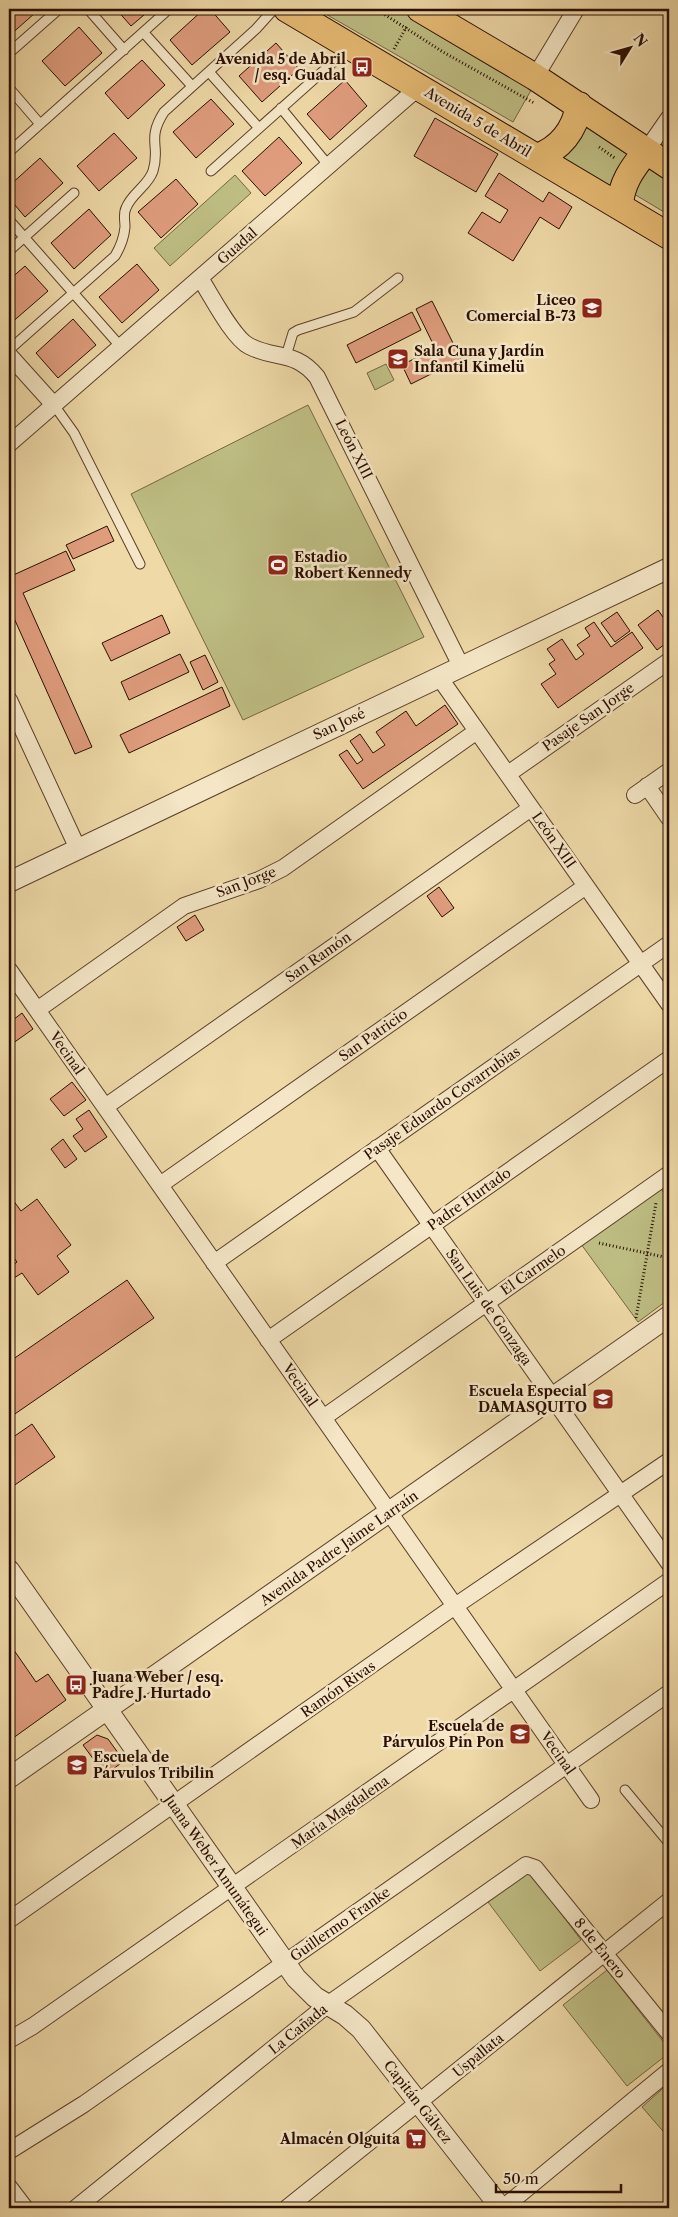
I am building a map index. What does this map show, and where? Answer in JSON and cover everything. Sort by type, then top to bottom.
[{"type":"main road","name":"Avenida 5 de Abril","points":[[287,9],[669,236]]},
{"type":"main road","points":[[412,19],[535,77],[579,105],[639,160],[669,166]]},
{"type":"main road","points":[[537,158],[553,150],[566,136],[576,119],[579,105]]},
{"type":"main road","points":[[620,206],[622,186],[639,160]]},
{"type":"street","points":[[535,77],[576,9]]},
{"type":"street","name":"Guadal","points":[[9,444],[419,87]]},
{"type":"street","points":[[639,160],[669,118]]},
{"type":"street","name":"León XIII","points":[[200,278],[240,339],[250,347],[302,362],[317,377],[461,666]]},
{"type":"street","points":[[9,355],[54,405]]},
{"type":"street","name":"San José","points":[[9,882],[669,568]]},
{"type":"street","name":"Pasaje San Jorge","points":[[508,774],[669,661]]},
{"type":"street","name":"León XIII","points":[[439,676],[669,1004]]},
{"type":"street","points":[[9,700],[78,849]]},
{"type":"street","name":"San Jorge","points":[[37,1010],[168,915],[184,906],[259,880],[283,868],[477,731]]},
{"type":"street","points":[[669,770],[641,790],[669,818]]},
{"type":"street","name":"San Ramón","points":[[105,1107],[531,808]]},
{"type":"street","name":"San Patricio","points":[[160,1185],[586,886]]},
{"type":"street","name":"Pasaje Eduardo Covarrubias","points":[[214,1263],[669,944]]},
{"type":"street","name":"Vecinal","points":[[9,970],[591,1800]]},
{"type":"street","name":"Padre Hurtado","points":[[268,1340],[669,1059]]},
{"type":"street","name":"San Luis de Gonzaga","points":[[378,1148],[669,1563]]},
{"type":"street","name":"El Carmelo","points":[[323,1418],[665,1178]]},
{"type":"street","name":"Avenida Padre Jaime Larraín","points":[[9,1778],[669,1316]]},
{"type":"street","name":"Ramón Rivas","points":[[9,1920],[455,1606],[669,1461]]},
{"type":"street","name":"Juana Weber Amunátegui","points":[[9,1570],[285,1963],[305,1988],[327,2005]]},
{"type":"street","name":"María Magdalena","points":[[9,2040],[232,1887],[669,1581]]},
{"type":"street","name":"Guillermo Franke","points":[[9,2151],[84,2104],[669,1693]]},
{"type":"street","name":"8 de Enero","points":[[530,1865],[535,1868],[669,2033]]},
{"type":"street","name":"La Cañada","points":[[76,2208],[327,2005],[523,1866],[530,1865]]},
{"type":"street","name":"Uspallata","points":[[287,2208],[669,1901]]},
{"type":"street","name":"Capitán Gálvez","points":[[327,2005],[346,2015],[361,2029],[502,2208]]},
{"type":"street","points":[[502,2208],[669,2071]]},
{"type":"street","points":[[9,2187],[25,2208]]},
{"type":"lane","points":[[9,53],[57,9]]},
{"type":"lane","points":[[88,9],[124,50]]},
{"type":"lane","points":[[9,152],[169,9]]},
{"type":"lane","points":[[9,350],[115,256],[122,244],[124,211],[130,200],[153,173],[156,158],[153,139],[156,124],[164,112],[256,29],[274,9]]},
{"type":"lane","points":[[144,32],[192,86]]},
{"type":"lane","points":[[211,171],[351,47]]},
{"type":"lane","points":[[210,72],[259,128]]},
{"type":"lane","points":[[9,88],[40,124]]},
{"type":"lane","points":[[281,108],[329,166]]},
{"type":"lane","points":[[9,250],[74,193]]},
{"type":"lane","points":[[9,220],[121,347]]},
{"type":"lane","points":[[286,356],[293,334],[298,330],[354,312],[398,278]]},
{"type":"lane","points":[[54,405],[74,433],[140,564]]},
{"type":"lane","points":[[625,1790],[669,1843]]},
{"type":"path","points":[[376,9],[412,19],[443,52],[529,102],[536,104]]},
{"type":"path","points":[[384,67],[412,19]]},
{"type":"path","points":[[595,143],[612,157],[639,160]]},
{"type":"path","points":[[633,1342],[646,1251],[665,1178]]},
{"type":"path","points":[[577,1239],[646,1251],[669,1258]]},
{"type":"green space","points":[[317,9],[401,9],[534,85],[513,122]]},
{"type":"green space","points":[[584,122],[632,153],[612,185],[607,186],[560,159]]},
{"type":"green space","points":[[646,163],[669,178],[669,215],[629,191]]},
{"type":"green space","points":[[235,175],[251,193],[170,266],[154,248]]},
{"type":"green space","points":[[386,364],[394,380],[375,390],[367,373]]},
{"type":"green space","name":"Estadio Robert Kennedy","points":[[308,405],[424,637],[243,720],[131,494]]},
{"type":"green space","points":[[657,1183],[669,1200],[669,1299],[638,1322],[578,1240]]},
{"type":"green space","points":[[529,1871],[581,1940],[540,1971],[488,1902]]},
{"type":"green space","points":[[607,1970],[669,2049],[669,2053],[627,2086],[563,2005]]},
{"type":"green space","points":[[669,2083],[669,2138],[642,2107]]},
{"type":"building","points":[[9,9],[31,9],[35,13],[9,36]]},
{"type":"building","points":[[116,9],[151,9],[131,26]]},
{"type":"building","points":[[204,9],[210,9],[230,32],[192,65],[170,40]]},
{"type":"building","points":[[79,27],[102,53],[65,86],[42,61]]},
{"type":"building","points":[[276,43],[299,69],[262,102],[239,76]]},
{"type":"building","points":[[142,60],[165,85],[128,119],[105,93]]},
{"type":"building","points":[[345,80],[367,106],[330,140],[307,114]]},
{"type":"building","points":[[211,99],[234,124],[196,158],[173,132]]},
{"type":"building","points":[[435,118],[498,154],[476,192],[414,156]]},
{"type":"building","points":[[9,120],[14,126],[9,132]]},
{"type":"building","points":[[114,133],[137,158],[99,191],[77,166]]},
{"type":"building","points":[[279,137],[302,163],[265,196],[242,171]]},
{"type":"building","points":[[40,158],[63,183],[25,217],[9,198],[9,186]]},
{"type":"building","points":[[499,173],[543,202],[549,192],[572,207],[559,229],[540,217],[513,261],[468,233],[482,212],[500,223],[508,210],[485,196]]},
{"type":"building","points":[[176,179],[198,204],[161,238],[138,212]]},
{"type":"building","points":[[89,209],[111,235],[74,269],[51,243]]},
{"type":"building","points":[[137,264],[159,290],[122,323],[99,297]]},
{"type":"building","points":[[25,266],[48,291],[10,324],[9,280]]},
{"type":"building","points":[[432,301],[461,359],[411,384],[402,365],[435,348],[416,309]]},
{"type":"building","points":[[412,312],[421,330],[356,363],[347,345]]},
{"type":"building","points":[[73,319],[96,345],[58,378],[36,353]]},
{"type":"building","points":[[107,526],[114,541],[73,559],[66,545]]},
{"type":"building","points":[[66,551],[75,570],[23,593],[92,747],[75,754],[9,607],[9,577]]},
{"type":"building","points":[[669,587],[669,599],[663,592]]},
{"type":"building","points":[[669,599],[669,607],[665,602]]},
{"type":"building","points":[[658,610],[663,617],[669,613],[669,641],[657,650],[638,625]]},
{"type":"building","points":[[617,612],[630,631],[615,642],[601,623]]},
{"type":"building","points":[[162,615],[170,633],[111,661],[102,643]]},
{"type":"building","points":[[594,622],[611,647],[632,632],[643,648],[558,708],[541,684],[556,674],[549,664],[555,660],[547,649],[562,639],[576,660],[584,654],[577,645],[590,636],[585,628]]},
{"type":"building","points":[[180,654],[189,672],[129,700],[121,682]]},
{"type":"building","points":[[205,655],[218,682],[203,690],[190,662]]},
{"type":"building","points":[[222,687],[230,706],[129,753],[120,735]]},
{"type":"building","points":[[445,705],[458,724],[363,789],[339,755],[347,750],[357,764],[363,760],[350,741],[360,734],[373,753],[385,745],[376,732],[406,711],[416,726]]},
{"type":"building","points":[[439,887],[454,908],[442,917],[427,896]]},
{"type":"building","points":[[195,915],[204,930],[186,941],[177,927]]},
{"type":"building","points":[[22,1013],[33,1029],[9,1046],[9,1023]]},
{"type":"building","points":[[72,1082],[86,1100],[64,1116],[50,1099]]},
{"type":"building","points":[[89,1110],[107,1137],[85,1152],[73,1136],[83,1129],[76,1119]]},
{"type":"building","points":[[63,1139],[77,1159],[65,1168],[51,1149]]},
{"type":"building","points":[[10,1196],[21,1211],[37,1199],[71,1245],[57,1256],[69,1272],[38,1295],[22,1273],[14,1278],[9,1271],[9,1268],[17,1262],[9,1251]]},
{"type":"building","points":[[127,1280],[154,1318],[9,1418],[9,1362]]},
{"type":"building","points":[[32,1424],[55,1457],[9,1489],[9,1440]]},
{"type":"building","points":[[9,1643],[36,1682],[48,1674],[66,1700],[9,1741]]},
{"type":"building","points":[[97,1735],[108,1739],[124,1761],[105,1775],[83,1745]]},
{"type":"place","name":"Avenida 5 de Abril / esq. Guadal","points":[[362,67]]},
{"type":"place","name":"Liceo Comercial B-73","points":[[592,308]]},
{"type":"place","name":"Sala Cuna y Jardín Infantil Kimelü","points":[[398,359]]},
{"type":"place","name":"Estadio Robert Kennedy","points":[[278,565]]},
{"type":"place","name":"Escuela Especial DAMASQUITO","points":[[603,1399]]},
{"type":"place","name":"Juana Weber / esq. Padre J. Hurtado","points":[[76,1685]]},
{"type":"place","name":"Escuela de Párvulos Pin Pon","points":[[520,1734]]},
{"type":"place","name":"Escuela de Párvulos Tribilin","points":[[77,1765]]},
{"type":"place","name":"Almacén Olguita","points":[[416,2139]]}]
